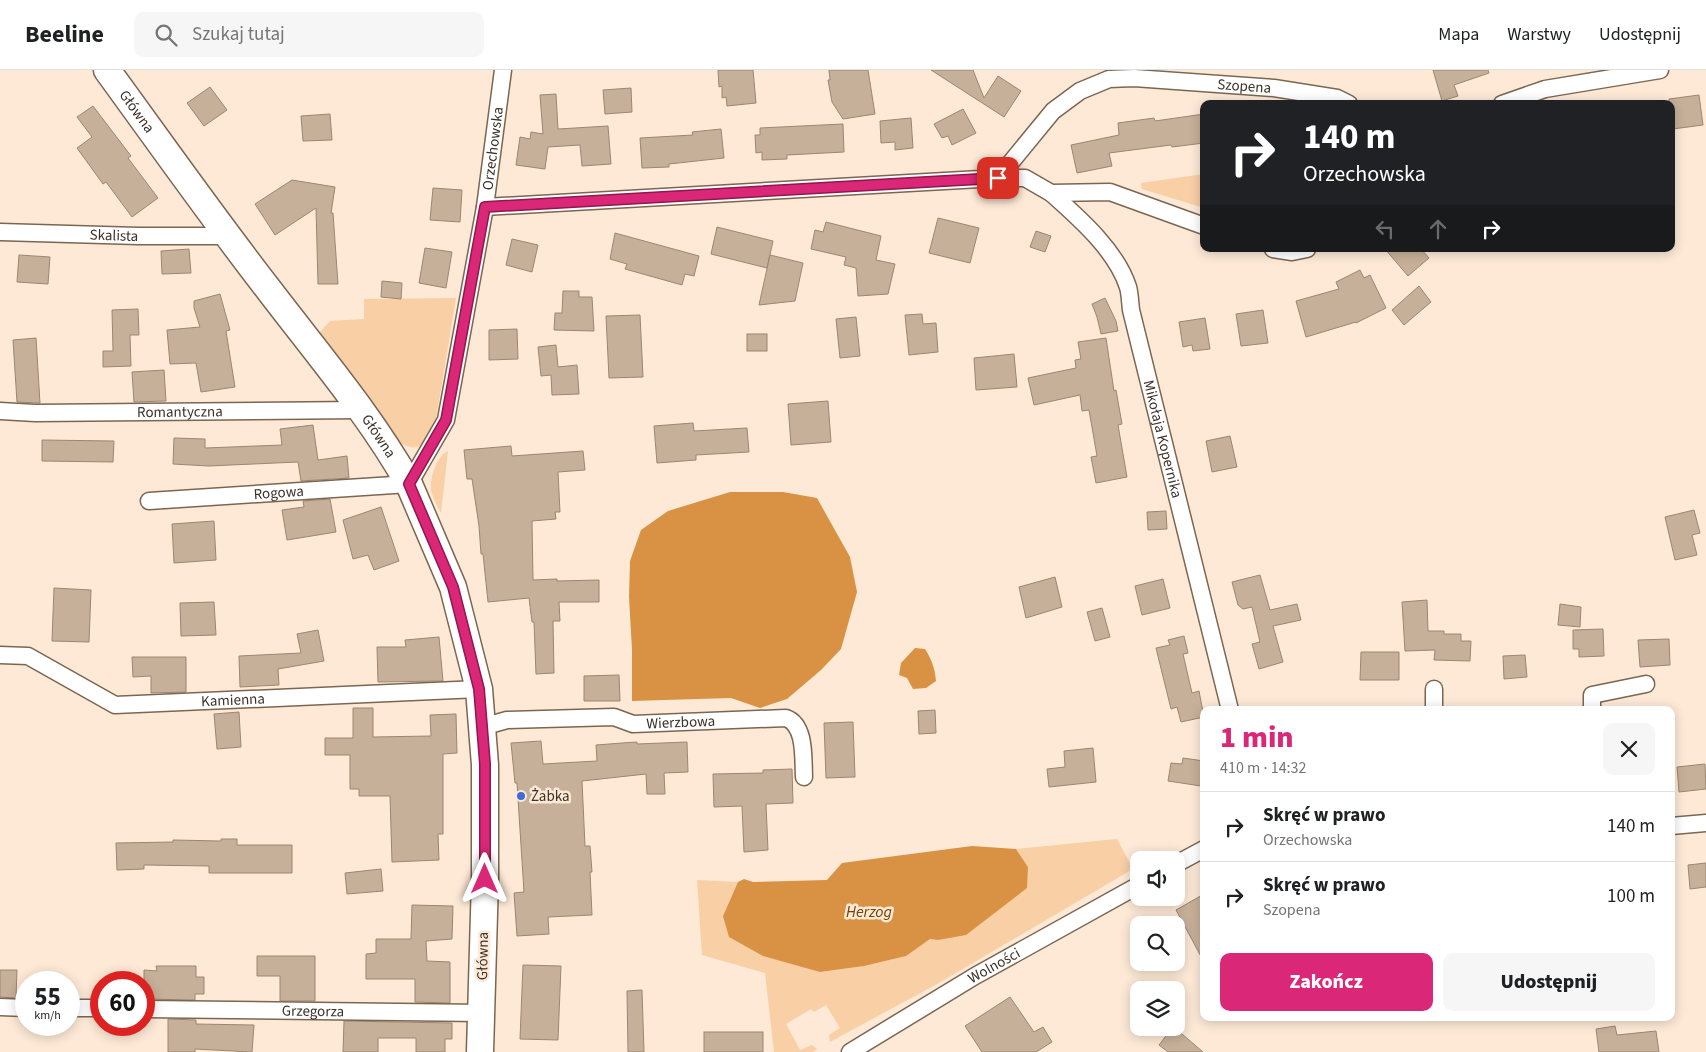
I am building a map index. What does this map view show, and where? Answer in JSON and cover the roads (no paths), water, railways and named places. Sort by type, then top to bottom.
[{"type":"main road","name":"Główna","points":[[107,70],[227,236],[360,410],[409,484],[453,587],[479,689],[485,764],[480,1052]]},
{"type":"street","name":"Orzechowska","points":[[409,484],[446,420],[485,207],[503,70]]},
{"type":"street","points":[[1513,100],[1545,89],[1660,70]]},
{"type":"street","name":"Szopena","points":[[998,178],[1053,111],[1080,91],[1109,79],[1134,78],[1274,88],[1341,100]]},
{"type":"street","points":[[485,207],[1026,178],[1051,193],[1110,192],[1200,225]]},
{"type":"street","name":"Mikołaja Kopernika","points":[[1051,193],[1090,229],[1118,266],[1128,287],[1132,310],[1229,706]]},
{"type":"street","name":"Skalista","points":[[0,232],[138,236],[227,236]]},
{"type":"street","name":"Romantyczna","points":[[0,411],[35,413],[360,410]]},
{"type":"street","name":"Rogowa","points":[[149,500],[409,484]]},
{"type":"street","name":"Kamienna","points":[[0,655],[28,656],[115,705],[479,689]]},
{"type":"street","points":[[1592,706],[1592,695],[1646,684]]},
{"type":"street","points":[[1434,689],[1434,706]]},
{"type":"street","name":"Wierzbowa","points":[[482,727],[507,720],[614,717],[633,724],[786,718],[791,720],[798,730],[804,777]]},
{"type":"street","points":[[1675,826],[1706,823]]},
{"type":"street","points":[[1185,859],[1200,851]]},
{"type":"street","name":"Wolności","points":[[850,1052],[975,976],[1130,890]]},
{"type":"street","points":[[0,1007],[15,1008]]},
{"type":"street","name":"Grzegorza","points":[[155,1009],[482,1012]]},
{"type":"water","points":[[730,492],[783,492],[817,498],[850,557],[857,592],[841,649],[821,670],[787,699],[760,708],[731,698],[632,701],[629,597],[630,561],[641,530],[668,511]]},
{"type":"water","points":[[915,648],[925,649],[934,669],[936,681],[926,688],[913,689],[907,678],[899,675],[901,663]]},
{"type":"water","name":"Herzog","points":[[972,846],[1016,849],[1028,867],[1027,888],[966,935],[938,940],[930,939],[906,956],[864,966],[820,972],[763,956],[729,937],[723,916],[738,882],[744,879],[753,882],[827,880],[842,863]]},
{"type":"place","name":"Żabka","points":[[521,796]]}]
